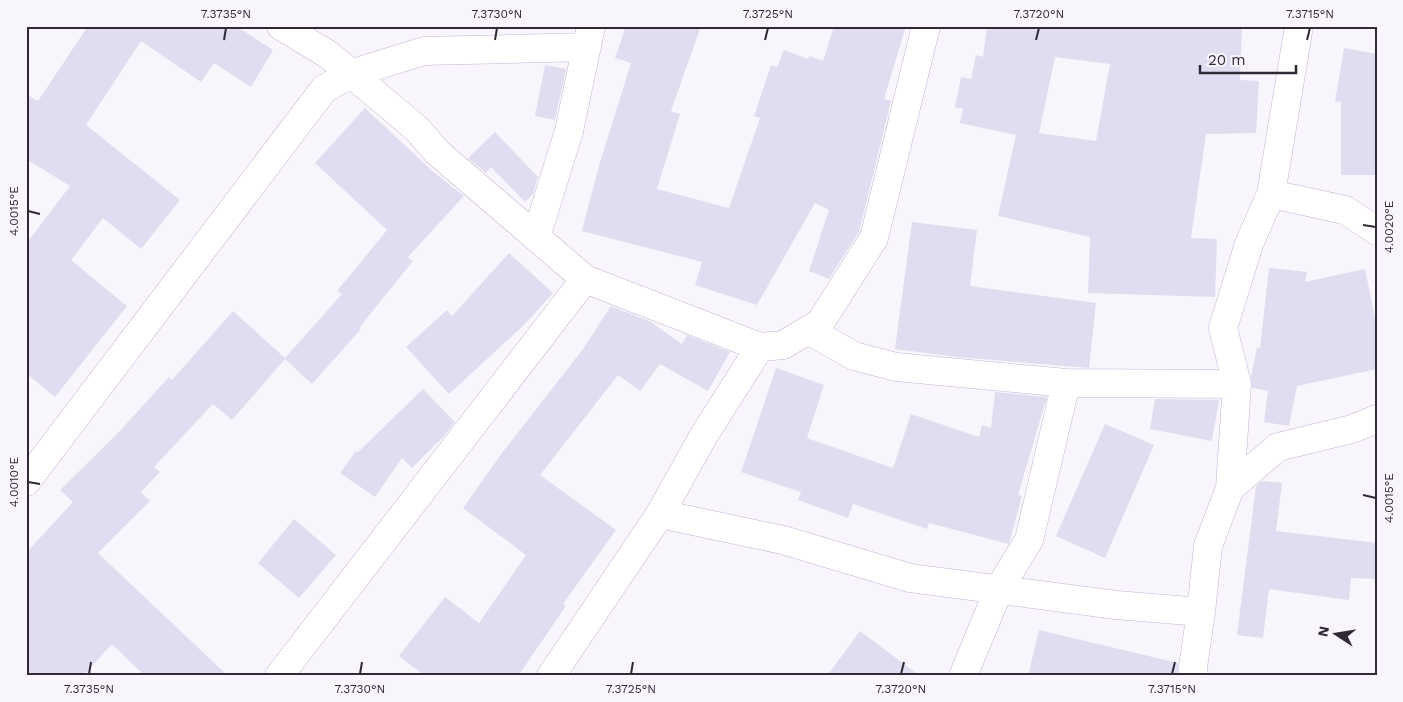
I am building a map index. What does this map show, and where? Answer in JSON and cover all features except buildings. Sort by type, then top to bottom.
[{"type":"street","points":[[280,26],[329,55],[417,129],[437,152],[585,279],[760,347],[783,345],[820,323],[874,238],[926,26]]},
{"type":"street","points":[[1194,676],[1193,667],[1208,546],[1230,488],[1237,384],[1223,328],[1249,244],[1271,194],[1300,26]]},
{"type":"street","points":[[26,482],[324,89],[350,74],[424,51],[589,36],[570,131],[536,237]]},
{"type":"street","points":[[1271,194],[1345,210],[1377,231]]},
{"type":"street","points":[[279,676],[585,279]]},
{"type":"street","points":[[808,330],[854,356],[896,367],[1066,383],[1237,384]]},
{"type":"street","points":[[552,676],[660,514],[704,435],[760,347]]},
{"type":"street","points":[[963,676],[999,589],[1029,540],[1066,383]]},
{"type":"street","points":[[1230,488],[1278,447],[1352,430],[1377,419]]},
{"type":"street","points":[[660,514],[783,540],[910,578],[1116,605],[1201,612]]}]
